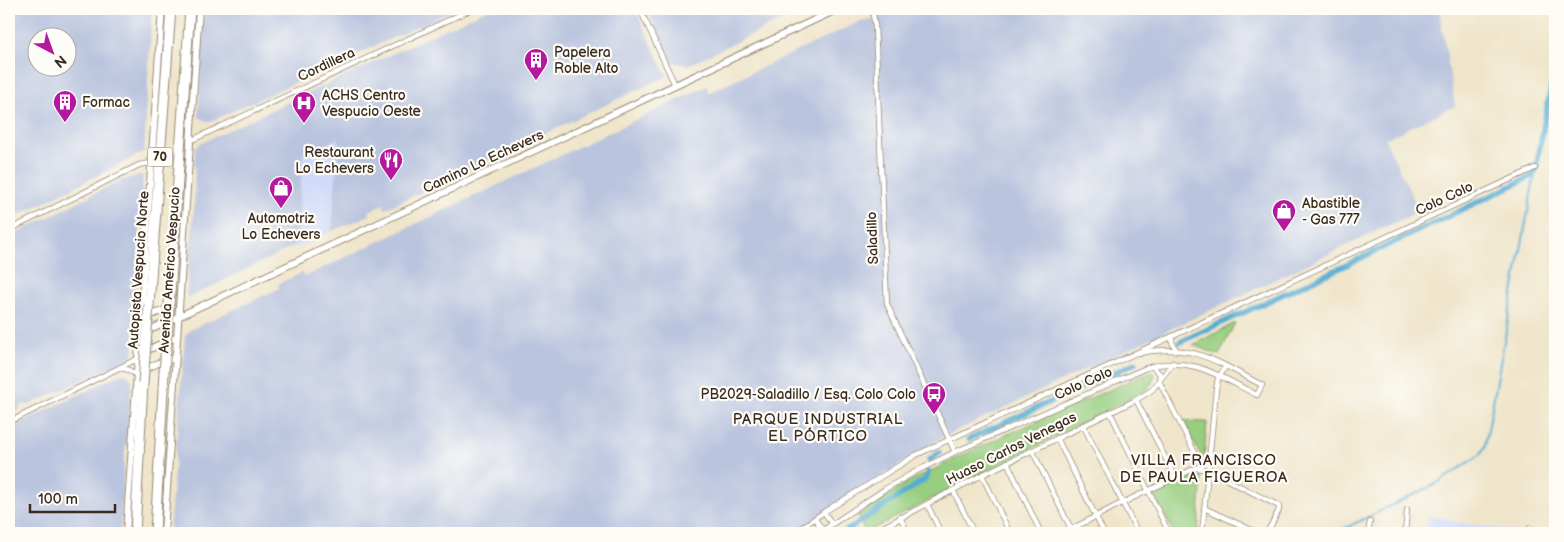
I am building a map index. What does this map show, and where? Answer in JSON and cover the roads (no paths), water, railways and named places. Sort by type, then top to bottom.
[{"type":"highway","name":"Autopista Vespucio Norte","points":[[135,533],[149,305],[171,9]]},
{"type":"highway","name":"70","points":[[155,533],[164,372],[190,9]]},
{"type":"main road","name":"Avenida Américo Vespucio","points":[[126,533],[162,9]]},
{"type":"main road","name":"Avenida Américo Vespucio","points":[[164,533],[199,9]]},
{"type":"main road","name":"Camino Lo Echevers","points":[[139,335],[838,9]]},
{"type":"main road","points":[[140,318],[161,313],[179,302],[186,307],[194,309]]},
{"type":"main road","points":[[137,357],[176,337]]},
{"type":"main road","points":[[136,375],[150,367],[175,358]]},
{"type":"street","name":"Cordillera","points":[[190,141],[472,9]]},
{"type":"street","points":[[640,9],[675,85]]},
{"type":"street","name":"Saladillo","points":[[872,9],[875,20],[887,304],[955,452]]},
{"type":"street","points":[[9,230],[139,165],[150,163]]},
{"type":"street","name":"Colo Colo","points":[[794,533],[907,459],[1535,168]]},
{"type":"street","points":[[1172,336],[1172,342],[1176,350]]},
{"type":"street","name":"Colo Colo","points":[[815,519],[821,532],[885,489],[915,472],[955,452],[1152,366],[1173,363],[1198,367],[1257,395],[1262,385],[1198,354],[1176,350],[1155,350],[1130,355]]},
{"type":"street","points":[[9,422],[121,368],[137,357]]},
{"type":"street","name":"Huaso Carlos Venegas","points":[[873,533],[1007,462],[1136,400],[1152,390],[1173,363]]},
{"type":"street","points":[[1152,366],[1160,374],[1159,381],[1201,465]]},
{"type":"street","points":[[1202,533],[1216,389],[1225,367]]},
{"type":"street","points":[[121,368],[129,370],[136,375]]},
{"type":"street","points":[[1136,400],[1175,477]]},
{"type":"street","points":[[1110,412],[1169,533]]},
{"type":"street","points":[[1083,425],[1138,533]]},
{"type":"street","points":[[1057,438],[1104,533]]},
{"type":"street","points":[[1032,450],[1072,531]]},
{"type":"street","points":[[1007,462],[1041,533]]},
{"type":"street","points":[[1064,533],[1072,531],[1096,516],[1208,462]]},
{"type":"street","points":[[1195,468],[1208,470],[1279,506],[1279,510],[1267,533]]},
{"type":"street","points":[[982,475],[1010,533]]},
{"type":"street","points":[[953,490],[974,533]]},
{"type":"street","points":[[927,504],[941,533]]},
{"type":"street","points":[[1204,508],[1258,533]]},
{"type":"street","points":[[1405,533],[1408,510]]},
{"type":"street","points":[[824,512],[832,524]]},
{"type":"street","points":[[900,517],[908,533]]},
{"type":"street","points":[[1368,533],[1370,522]]},
{"type":"street","points":[[1525,533],[1530,528]]},
{"type":"waterway","points":[[1180,342],[1532,176],[1535,173],[1555,65]]},
{"type":"waterway","points":[[1335,533],[1436,484],[1481,454],[1485,446],[1535,173]]},
{"type":"waterway","points":[[969,439],[1135,363]]},
{"type":"waterway","points":[[929,460],[939,453]]},
{"type":"waterway","points":[[843,533],[924,480],[928,475],[928,471]]},
{"type":"place","name":"Papelera Roble Alto","points":[[536,81]]},
{"type":"place","name":"Formac","points":[[65,123]]},
{"type":"place","name":"ACHS Centro Vespucio Oeste","points":[[304,124]]},
{"type":"place","name":"Restaurant Lo Echevers","points":[[391,181]]},
{"type":"place","name":"Automotriz Lo Echevers","points":[[281,209]]},
{"type":"place","name":"Abastible - Gas 777","points":[[1284,232]]},
{"type":"place","name":"PB2029-Saladillo / Esq. Colo Colo","points":[[934,415]]},
{"type":"district","name":"PARQUE INDUSTRIAL EL PÓRTICO","points":[[818,428]]},
{"type":"district","name":"VILLA FRANCISCO DE PAULA FIGUEROA","points":[[1204,468]]}]
